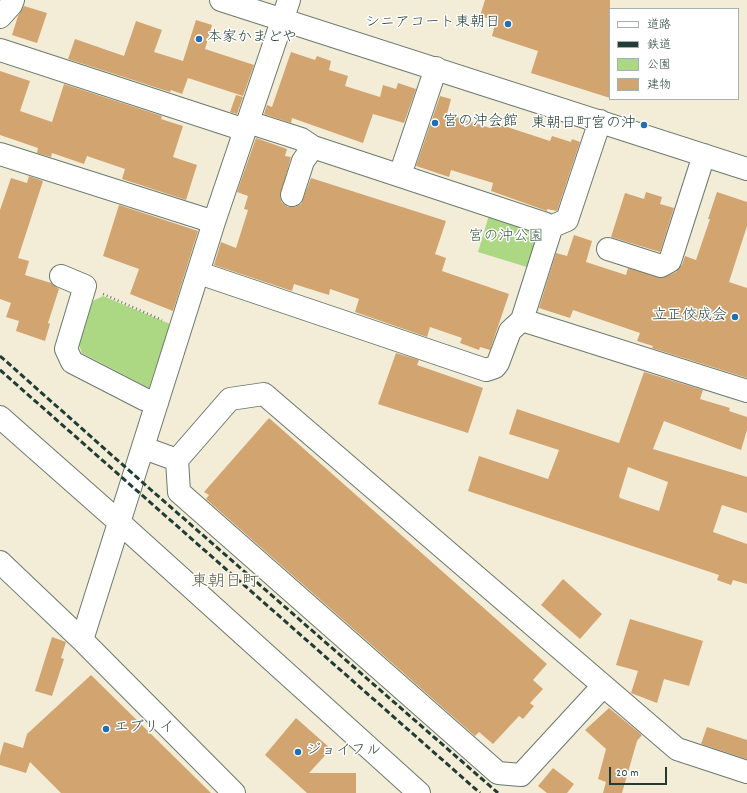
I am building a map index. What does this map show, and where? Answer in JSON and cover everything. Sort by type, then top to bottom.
[{"type":"street","points":[[0,17],[11,5],[13,0]]},
{"type":"street","points":[[221,0],[285,10],[436,68],[747,169]]},
{"type":"street","points":[[82,640],[144,448],[214,222],[285,10]]},
{"type":"street","points":[[0,50],[247,126],[301,139],[313,147],[546,224],[550,232],[522,320],[510,331],[498,363],[495,367],[486,370],[199,273]]},
{"type":"street","points":[[400,175],[436,68]]},
{"type":"street","points":[[548,228],[567,220],[600,121]]},
{"type":"street","points":[[292,195],[303,161],[313,147]]},
{"type":"street","points":[[0,154],[214,222]]},
{"type":"street","points":[[608,249],[661,266],[670,261],[704,156]]},
{"type":"street","points":[[61,276],[85,286],[66,349],[72,362],[144,399],[157,403]]},
{"type":"street","points":[[522,320],[747,391]]},
{"type":"street","points":[[603,686],[521,775],[498,773],[179,492],[177,460],[230,399],[264,394],[677,749],[747,772]]},
{"type":"street","points":[[0,417],[120,523],[419,793]]},
{"type":"street","points":[[144,448],[177,460]]},
{"type":"street","points":[[0,562],[82,640],[234,793]]},
{"type":"path","points":[[85,286],[181,328]]},
{"type":"green space","name":"宮の沖公園","points":[[490,212],[540,234],[530,268],[478,252]]},
{"type":"green space","points":[[103,296],[170,324],[149,388],[82,353],[79,345],[93,301]]},
{"type":"building","points":[[485,0],[610,0],[609,98],[531,73],[538,51],[492,36],[496,21],[480,16]]},
{"type":"building","points":[[24,6],[47,13],[37,43],[12,35],[18,16]]},
{"type":"building","points":[[196,20],[212,25],[205,49],[254,65],[243,96],[188,78],[182,94],[171,90],[170,92],[68,59],[75,39],[124,56],[136,21],[162,30],[154,52],[183,61]]},
{"type":"building","points":[[291,52],[315,60],[317,56],[331,61],[329,70],[348,76],[345,86],[380,97],[383,85],[396,89],[398,83],[416,89],[404,123],[373,114],[363,143],[292,118],[291,123],[264,114],[267,105],[272,107]]},
{"type":"building","points":[[0,71],[30,81],[20,111],[52,122],[64,84],[162,116],[161,119],[183,126],[173,157],[197,165],[186,200],[122,179],[125,169],[87,156],[84,164],[52,153],[51,157],[37,153],[38,148],[0,135]]},
{"type":"building","points":[[236,95],[243,97],[237,114],[230,112]]},
{"type":"building","points":[[440,96],[451,99],[447,114],[490,128],[492,122],[550,141],[552,136],[571,142],[572,139],[580,142],[557,211],[547,209],[547,211],[491,191],[493,183],[451,170],[449,177],[416,166]]},
{"type":"building","points":[[256,138],[287,149],[285,156],[291,157],[280,197],[282,203],[288,207],[295,207],[301,204],[311,178],[446,221],[435,254],[446,258],[442,271],[509,294],[490,350],[480,347],[479,350],[460,343],[462,338],[430,327],[427,337],[355,312],[359,299],[330,289],[329,295],[294,284],[292,291],[214,265],[221,242],[236,248],[248,210],[244,209],[248,196],[237,192]]},
{"type":"building","points":[[29,176],[43,181],[18,258],[29,261],[25,275],[51,283],[59,289],[48,323],[50,324],[45,341],[16,331],[19,321],[6,317],[11,303],[0,299],[0,210],[11,178],[27,183]]},
{"type":"building","points":[[646,192],[662,197],[660,204],[674,208],[660,252],[611,237],[625,193],[644,199]]},
{"type":"building","points":[[717,192],[747,202],[747,226],[729,282],[747,288],[747,378],[652,348],[653,346],[637,341],[640,333],[573,310],[570,318],[539,308],[556,253],[567,256],[574,235],[592,241],[586,262],[626,275],[628,268],[663,278],[676,272],[682,265],[685,256],[696,260],[710,219],[708,219]]},
{"type":"building","points":[[119,205],[198,231],[173,311],[130,294],[139,269],[103,256]]},
{"type":"building","points":[[396,353],[419,360],[417,365],[483,388],[468,433],[378,404]]},
{"type":"building","points":[[644,372],[703,390],[700,399],[730,408],[729,411],[747,417],[747,430],[741,450],[664,421],[653,449],[747,477],[747,513],[722,505],[713,532],[747,544],[747,584],[733,580],[731,585],[717,580],[719,575],[468,491],[479,456],[548,479],[559,450],[509,434],[517,409],[619,443]],"holes":[[[628,467],[668,482],[659,511],[620,498],[619,496]]]},
{"type":"building","points":[[269,418],[547,664],[533,680],[543,689],[530,703],[534,706],[523,719],[519,716],[493,744],[479,732],[475,736],[206,499],[209,495],[204,492]]},
{"type":"building","points":[[563,579],[602,614],[580,639],[541,605]]},
{"type":"building","points":[[630,619],[703,641],[689,686],[664,679],[657,703],[631,693],[638,671],[616,665]]},
{"type":"building","points":[[52,637],[66,642],[61,658],[64,659],[52,696],[35,691]]},
{"type":"building","name":"エブリイ","points":[[91,675],[211,793],[61,793],[30,762],[26,773],[0,765],[0,756],[4,742],[23,748],[27,734]]},
{"type":"building","points":[[609,708],[642,735],[637,741],[622,793],[603,793],[606,782],[598,779],[606,749],[585,730]]},
{"type":"building","name":"ジョイフル","points":[[296,718],[331,749],[309,773],[356,773],[356,793],[307,793],[265,755]]},
{"type":"building","points":[[707,727],[747,740],[747,759],[701,744]]},
{"type":"building","points":[[553,768],[574,784],[567,793],[547,793],[538,786]]},
{"type":"railway","points":[[0,356],[498,793]]},
{"type":"railway","points":[[0,370],[480,793]]},
{"type":"place","name":"シニアコート東朝日","points":[[508,24]]},
{"type":"place","name":"本家かまどや","points":[[199,39]]},
{"type":"place","name":"宮の沖会館","points":[[435,123]]},
{"type":"place","name":"東朝日町宮の沖","points":[[644,125]]},
{"type":"place","name":"立正佼成会","points":[[735,317]]},
{"type":"place","name":"エブリイ","points":[[106,729]]},
{"type":"place","name":"ジョイフル","points":[[298,752]]},
{"type":"district","name":"東朝日町","points":[[225,584]]}]
